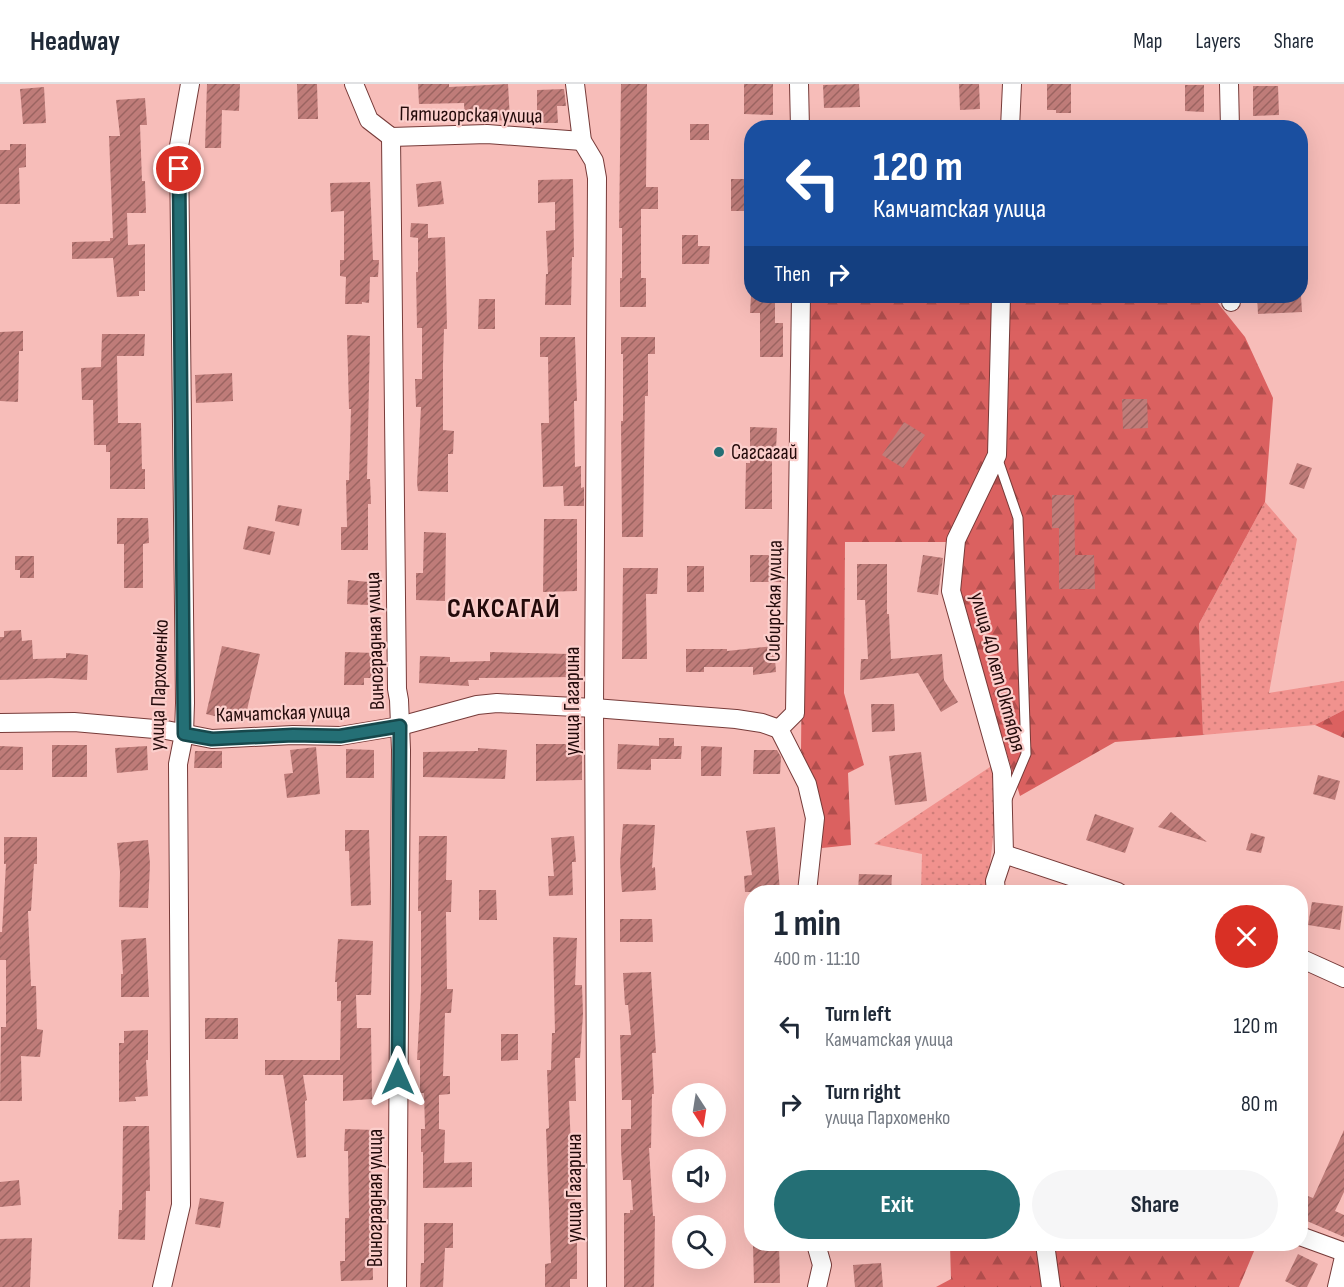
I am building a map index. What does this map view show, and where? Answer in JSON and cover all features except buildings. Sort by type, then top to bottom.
[{"type":"street","name":"улица Пархоменко","points":[[162,1287],[181,1205],[178,764],[184,734],[179,146],[190,84]]},
{"type":"street","name":"Пятигорская улица","points":[[354,84],[369,120],[391,137],[487,134],[582,141]]},
{"type":"street","name":"улица Гагарина","points":[[575,84],[582,141],[594,161],[597,178],[594,708],[597,1287]]},
{"type":"street","points":[[799,84],[800,120]]},
{"type":"street","points":[[1010,120],[1012,84]]},
{"type":"street","points":[[1230,84],[1230,120]]},
{"type":"street","name":"Виноградная улица","points":[[391,137],[397,689],[400,726],[397,1287]]},
{"type":"street","name":"Сибирская улица","points":[[779,729],[795,713],[801,303]]},
{"type":"street","name":"улица 40 лет Октября","points":[[1001,303],[997,455],[956,540],[951,591],[1002,772],[1004,854]]},
{"type":"street","name":"Камчатская улица","points":[[0,723],[74,722],[166,730],[212,739],[293,735],[340,736],[400,726],[477,705],[497,703],[736,718],[779,729]]},
{"type":"street","points":[[779,729],[807,784],[815,818],[808,885]]},
{"type":"street","points":[[995,885],[1004,854],[1097,885]]},
{"type":"street","points":[[1308,962],[1344,978]]},
{"type":"street","points":[[1308,1239],[1344,1255],[1337,1287]]},
{"type":"street","points":[[817,1287],[822,1265],[818,1251]]},
{"type":"street","points":[[1046,1251],[1050,1287]]},
{"type":"lane","points":[[997,455],[1018,518],[1026,754],[1003,808]]},
{"type":"shaded area","points":[[1265,502],[1297,539],[1269,693],[1344,681],[1344,710],[1315,725],[1203,735],[1199,624]]},
{"type":"shaded area","points":[[993,765],[996,810],[988,885],[921,885],[922,854],[874,844]]},
{"type":"green space","points":[[811,303],[1218,303],[1245,337],[1273,398],[1265,502],[1199,624],[1203,735],[1115,742],[1020,796],[968,628],[951,542],[845,542],[844,693],[864,765],[848,773],[851,845],[822,848],[823,819],[801,750],[803,557]]},
{"type":"green space","points":[[1344,710],[1344,738],[1315,725]]},
{"type":"green space","points":[[950,1251],[1254,1251],[1239,1287],[936,1287],[951,1279]]},
{"type":"place","name":"Сагсагай","points":[[719,452]]},
{"type":"district","name":"САКСАГАЙ","points":[[504,609]]},
{"type":"route","points":[[179,169],[184,734],[212,739],[293,735],[340,736],[400,726],[398,1077]]}]
